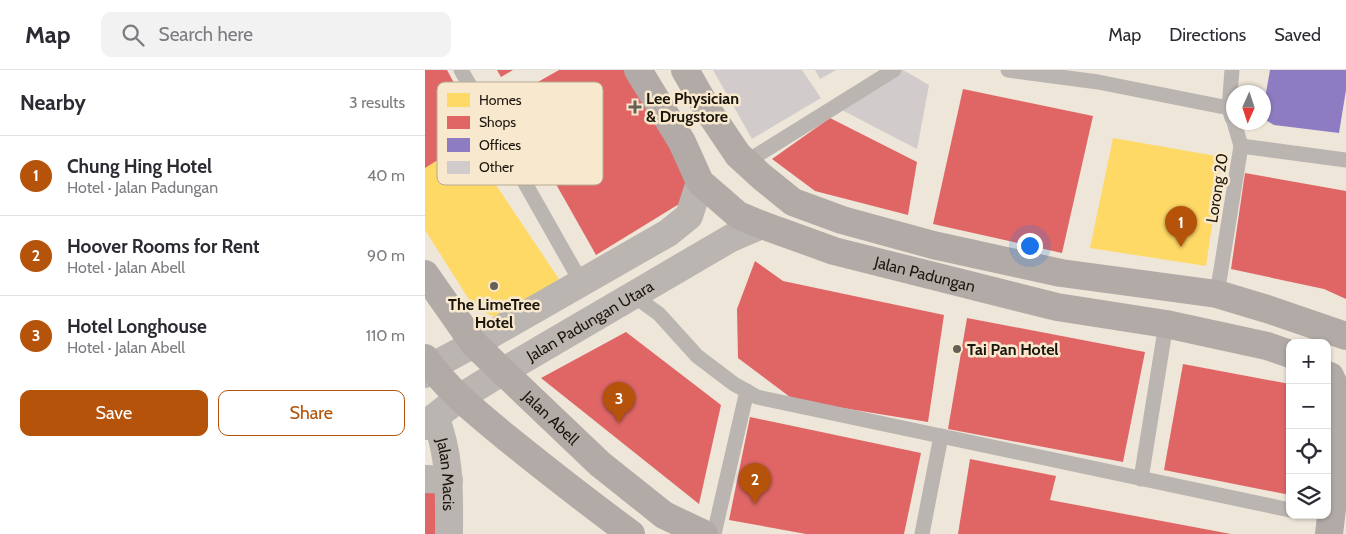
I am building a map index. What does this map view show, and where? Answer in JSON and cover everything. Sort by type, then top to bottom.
[{"type":"main road","name":"Jalan Padungan","points":[[638,70],[682,142],[700,182],[738,215],[834,251],[1057,307],[1166,324],[1267,346],[1286,353]]},
{"type":"main road","name":"Jalan Padungan","points":[[685,70],[709,112],[738,155],[793,202],[842,220],[933,245],[1061,273],[1217,294],[1346,336]]},
{"type":"main road","name":"Jalan Abell","points":[[425,274],[474,344],[600,464],[664,516],[704,534]]},
{"type":"main road","points":[[427,366],[460,399],[570,489],[631,534]]},
{"type":"main road","points":[[1325,523],[1342,453],[1340,398],[1331,378]]},
{"type":"street","points":[[427,366],[474,344],[667,233],[689,216],[700,182]]},
{"type":"street","name":"Jalan Padungan Utara","points":[[430,421],[460,399],[503,372],[633,295],[731,238],[761,225]]},
{"type":"street","name":"Jalan Macis","points":[[430,421],[443,436],[437,480],[449,534]]},
{"type":"lane","points":[[461,70],[468,82]]},
{"type":"lane","points":[[746,162],[894,70]]},
{"type":"lane","points":[[1008,70],[1098,82],[1226,116]]},
{"type":"lane","points":[[1232,70],[1232,85]]},
{"type":"lane","points":[[1236,130],[1241,146],[1346,160]]},
{"type":"lane","name":"Lorong 20","points":[[1217,294],[1241,146]]},
{"type":"lane","points":[[526,185],[581,282]]},
{"type":"lane","points":[[633,295],[659,314],[697,356],[735,384],[757,397],[1286,509]]},
{"type":"lane","points":[[1141,479],[1166,324]]},
{"type":"lane","points":[[713,534],[747,391]]},
{"type":"lane","points":[[922,534],[941,436]]},
{"type":"building: Homes","points":[[1113,138],[1222,157],[1206,266],[1090,248]]},
{"type":"building: Homes","points":[[437,161],[437,185],[496,185],[559,279],[526,306],[510,315],[492,316],[473,306],[425,230],[425,168]]},
{"type":"building: Shops","points":[[425,70],[447,70],[454,82],[437,82],[437,161],[425,168]]},
{"type":"building: Shops","points":[[497,70],[513,70],[501,77]]},
{"type":"building: Shops","points":[[559,70],[628,70],[687,177],[684,201],[596,255],[557,185],[603,185],[603,82],[538,82]]},
{"type":"building: Shops","points":[[963,89],[1093,116],[1062,253],[933,224]]},
{"type":"building: Shops","points":[[830,118],[917,162],[908,215],[815,191],[772,159]]},
{"type":"building: Shops","points":[[1245,173],[1346,191],[1346,299],[1324,289],[1231,269]]},
{"type":"building: Shops","points":[[755,261],[783,281],[944,315],[928,422],[794,400],[738,358],[737,309]]},
{"type":"building: Shops","points":[[967,318],[1145,352],[1123,462],[948,429]]},
{"type":"building: Shops","points":[[626,332],[721,405],[699,504],[541,378]]},
{"type":"building: Shops","points":[[1183,364],[1286,383],[1286,494],[1164,470]]},
{"type":"building: Shops","points":[[750,417],[921,453],[904,534],[806,534],[729,520]]},
{"type":"building: Shops","points":[[970,459],[1056,476],[1050,500],[1231,534],[958,534]]},
{"type":"building: Shops","points":[[425,489],[447,490],[446,534],[425,534]]},
{"type":"building: Offices","points":[[1270,70],[1346,70],[1346,90],[1339,133],[1271,123],[1271,85],[1267,85]]},
{"type":"building: Other","points":[[713,70],[802,70],[821,98],[752,139]]},
{"type":"building: Other","points":[[815,70],[836,70],[820,79]]},
{"type":"building: Other","points":[[903,70],[929,85],[917,149],[838,108]]},
{"type":"place","name":"Lee Physician & Drugstore","points":[[635,107]]},
{"type":"place","name":"Chung Hing Hotel","points":[[1181,247]]},
{"type":"place","name":"The LimeTree Hotel","points":[[494,286]]},
{"type":"place","name":"Tai Pan Hotel","points":[[957,349]]},
{"type":"place","name":"Hotel Longhouse","points":[[619,423]]},
{"type":"place","name":"Hoover Rooms for Rent","points":[[755,504]]}]
